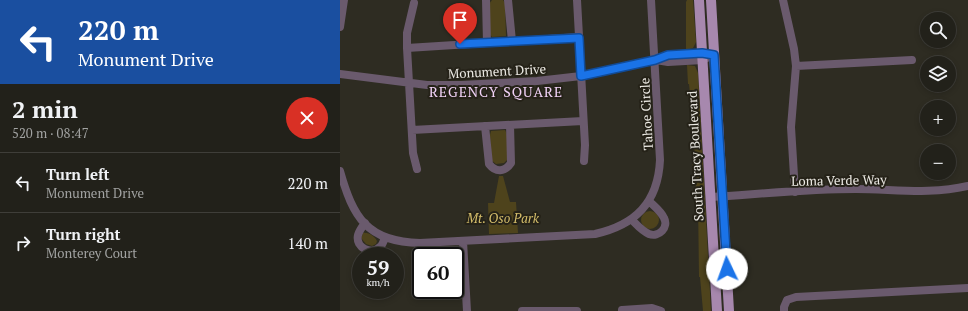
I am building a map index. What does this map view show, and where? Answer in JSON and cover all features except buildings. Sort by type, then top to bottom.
[{"type":"main road","name":"South Tracy Boulevard","points":[[699,0],[717,311]]},
{"type":"main road","name":"South Tracy Boulevard","points":[[711,0],[729,311]]},
{"type":"street","points":[[340,27],[344,0]]},
{"type":"street","points":[[486,0],[487,43]]},
{"type":"street","points":[[508,0],[512,41]]},
{"type":"street","points":[[578,0],[584,161]]},
{"type":"street","name":"Tahoe Circle","points":[[340,171],[351,204],[365,223],[374,231],[386,237],[405,243],[594,234],[608,231],[632,220],[648,201],[658,181],[660,160],[651,0]]},
{"type":"street","points":[[783,0],[794,49],[796,66],[791,127],[794,192]]},
{"type":"street","points":[[414,3],[407,33],[407,48],[413,153],[417,169]]},
{"type":"street","points":[[407,48],[579,38]]},
{"type":"street","name":"Monument Drive","points":[[340,74],[433,86],[461,85],[537,81],[581,76],[655,60],[668,55],[714,55]]},
{"type":"street","points":[[796,66],[912,60]]},
{"type":"street","points":[[412,130],[583,121]]},
{"type":"street","points":[[486,126],[489,164],[497,171],[504,170],[511,162],[510,125]]},
{"type":"street","name":"Loma Verde Way","points":[[710,197],[856,189],[897,191],[952,189],[968,186]]},
{"type":"street","points":[[632,220],[647,233],[657,235],[662,232],[666,222],[664,217],[657,208],[648,201]]},
{"type":"street","points":[[365,223],[358,233],[359,244],[362,248],[372,250],[381,247],[386,237]]},
{"type":"street","points":[[463,241],[467,311]]},
{"type":"street","points":[[784,311],[787,300],[796,297],[968,288]]},
{"type":"street","points":[[622,310],[652,308],[661,311]]},
{"type":"street","points":[[522,311],[577,311]]},
{"type":"green space","points":[[492,0],[503,0],[505,3],[506,36],[492,37],[490,34],[489,4]]},
{"type":"green space","points":[[687,0],[693,0],[696,42],[693,48],[686,50],[686,2]]},
{"type":"green space","points":[[687,65],[695,66],[698,73],[711,311],[703,311],[699,277],[698,200],[693,171],[693,113],[688,84]]},
{"type":"green space","points":[[505,130],[507,134],[508,159],[504,163],[496,164],[491,160],[491,131]]},
{"type":"green space","name":"Mt. Oso Park","points":[[499,176],[503,176],[510,202],[516,202],[518,233],[489,234],[488,203],[494,203]]},
{"type":"green space","points":[[650,211],[656,214],[659,220],[656,226],[650,229],[644,226],[641,220],[644,214]]},
{"type":"green space","points":[[363,233],[373,236],[377,241],[376,244],[372,246],[366,244],[361,238]]},
{"type":"district","name":"REGENCY SQUARE","points":[[496,91]]},
{"type":"route","points":[[460,44],[579,38],[581,76],[655,60],[668,55],[702,53],[714,55],[727,269]]}]
